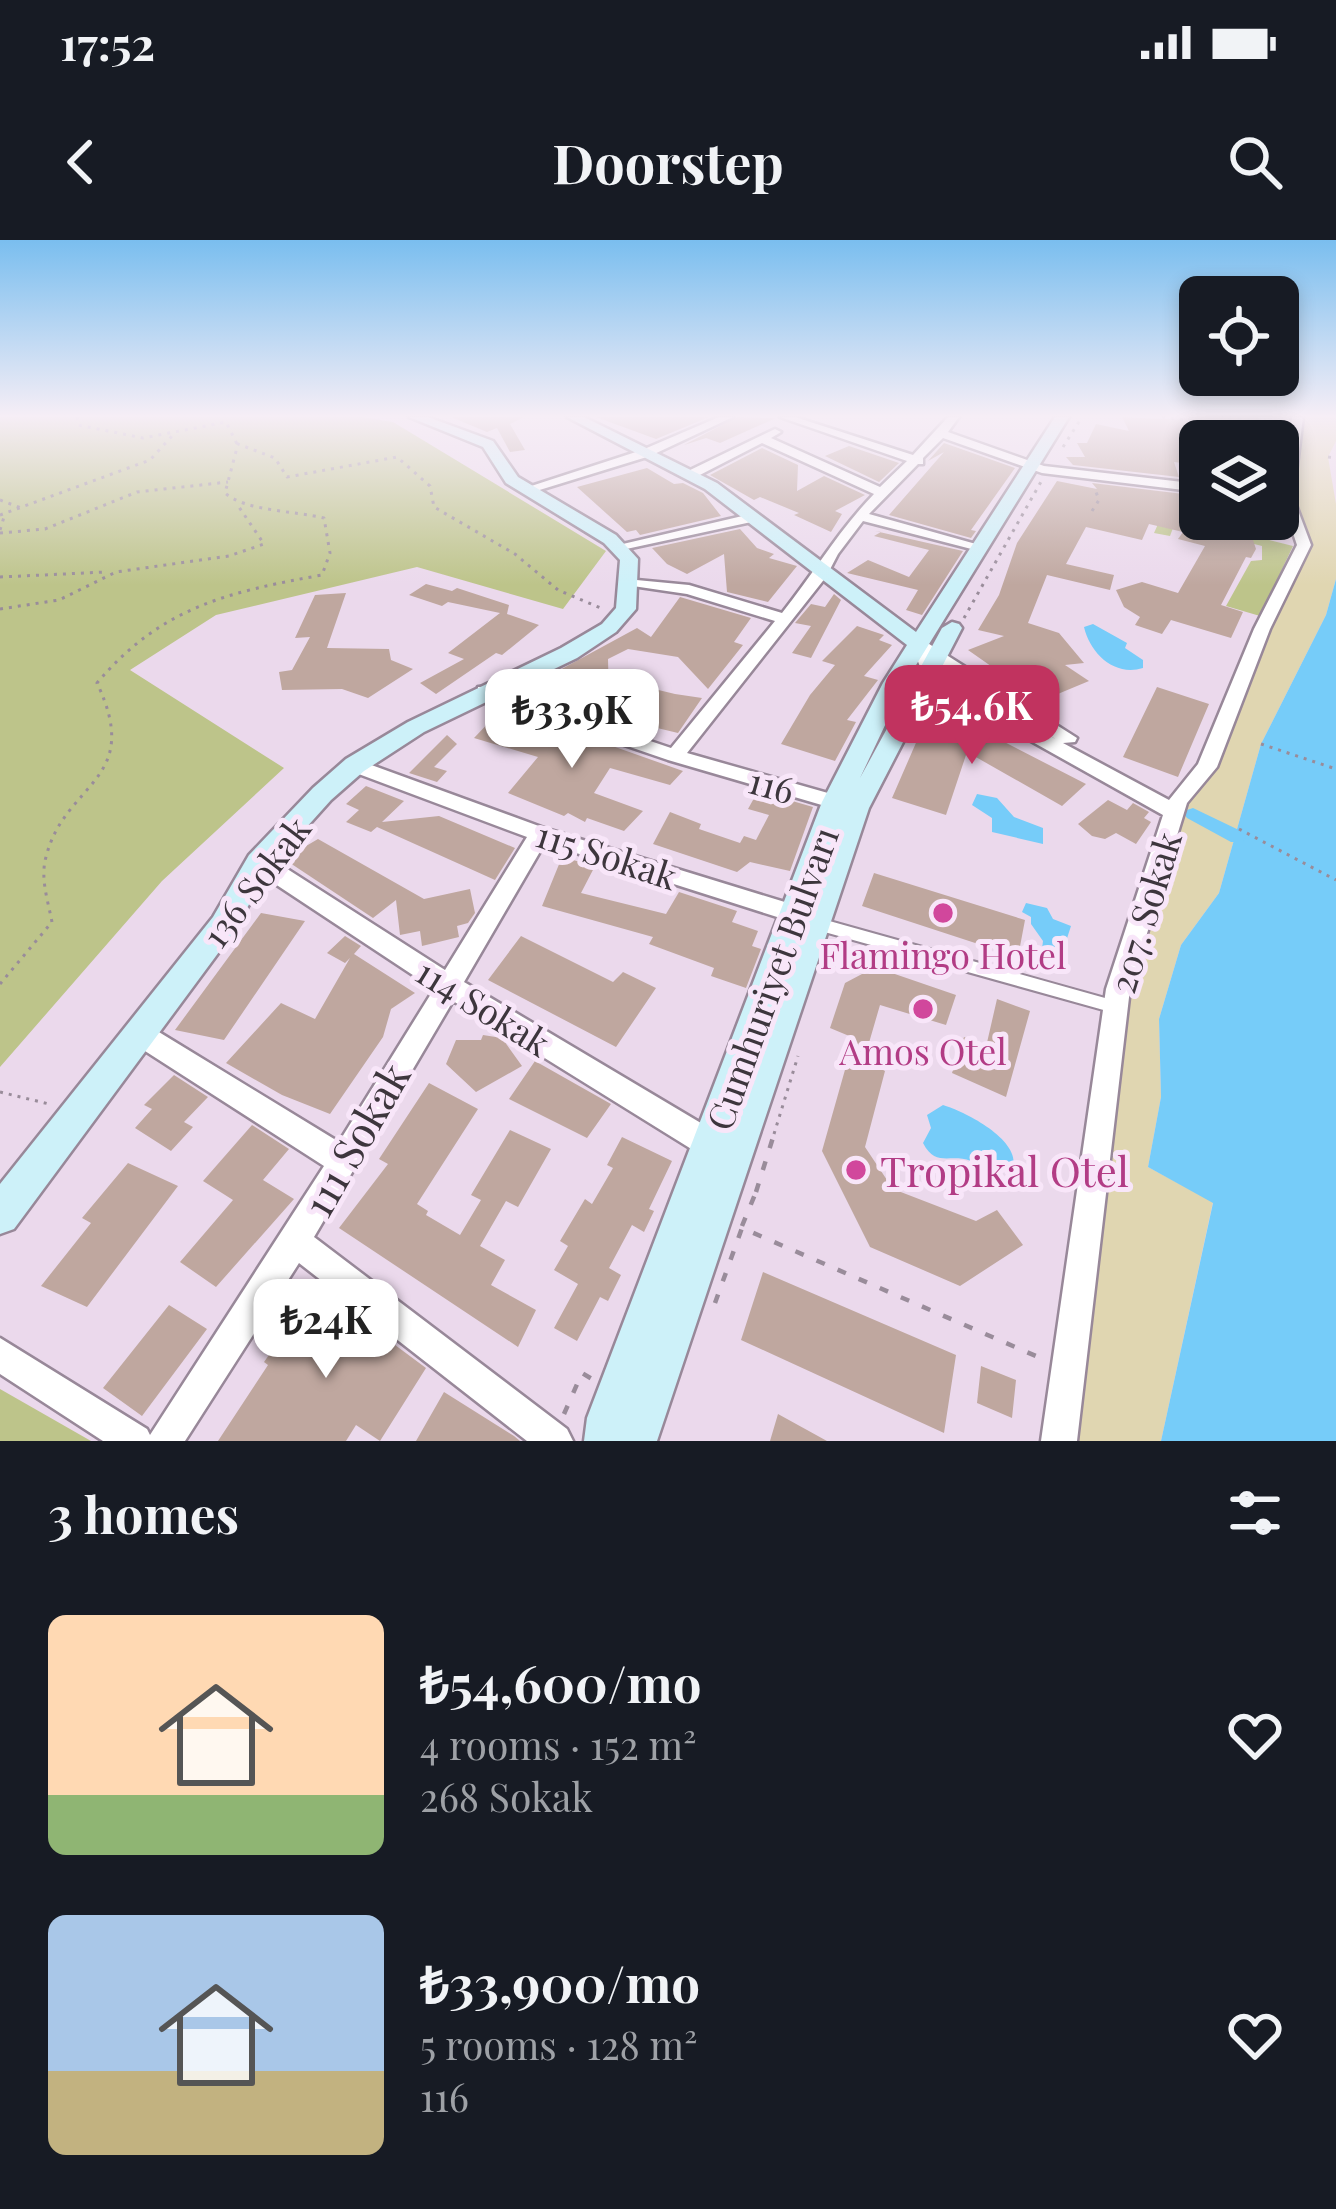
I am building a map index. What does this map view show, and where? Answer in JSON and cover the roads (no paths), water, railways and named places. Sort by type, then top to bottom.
[{"type":"street","points":[[507,473],[629,559],[628,595],[689,590],[786,619]]},
{"type":"street","points":[[528,489],[580,473]]},
{"type":"street","points":[[686,473],[918,639],[932,658],[994,713],[1176,807]]},
{"type":"street","points":[[690,475],[694,473]]},
{"type":"street","points":[[841,473],[883,493]]},
{"type":"street","points":[[675,756],[821,574],[826,560],[861,516],[905,473]]},
{"type":"street","name":"Cumhuriyet Bulvarı","points":[[607,1441],[609,1418],[711,1145],[846,805],[932,658],[986,545],[1036,473]]},
{"type":"street","points":[[1069,473],[1179,486]]},
{"type":"street","points":[[861,516],[986,545]]},
{"type":"street","points":[[617,547],[751,518]]},
{"type":"street","name":"207. Sokak","points":[[1059,1441],[1115,1007],[1176,807],[1207,766],[1262,629],[1304,545],[1299,535]]},
{"type":"street","name":"136 Sokak","points":[[0,1215],[223,925],[259,862],[355,766],[484,691],[569,653],[609,628],[628,595]]},
{"type":"street","name":"116","points":[[484,691],[675,756],[846,805]]},
{"type":"street","name":"115 Sokak","points":[[355,766],[540,834],[804,918]]},
{"type":"street","name":"111 Sokak","points":[[166,1441],[295,1241],[540,834]]},
{"type":"street","name":"114 Sokak","points":[[259,862],[446,984],[711,1145]]},
{"type":"street","name":"Cumhuriyet Bulvarı","points":[[628,1441],[640,1426],[804,918]]},
{"type":"street","points":[[140,1034],[341,1160]]},
{"type":"street","points":[[295,1241],[556,1441]]},
{"type":"street","points":[[0,1355],[134,1441]]},
{"type":"lane","points":[[804,918],[1115,1007]]},
{"type":"water","points":[[1336,579],[1336,1441],[1161,1441],[1213,1203],[1148,1167],[1161,1097],[1159,1019],[1181,945],[1219,893],[1261,744],[1326,615]]},
{"type":"water","points":[[1093,624],[1127,643],[1125,648],[1143,660],[1143,668],[1122,669],[1105,661],[1087,637],[1084,627]]},
{"type":"water","points":[[977,794],[997,798],[1014,817],[1043,828],[1043,844],[992,832],[992,818],[972,805]]},
{"type":"water","points":[[1026,903],[1047,908],[1053,919],[1071,926],[1056,972],[1040,965],[1043,941],[1031,917],[1022,912]]},
{"type":"water","points":[[943,1105],[1000,1138],[1009,1147],[1013,1168],[990,1172],[971,1161],[938,1158],[928,1151],[923,1143],[931,1128],[927,1115]]},
{"type":"waterway","points":[[712,494],[772,540]]},
{"type":"waterway","points":[[768,537],[778,545]]},
{"type":"waterway","points":[[960,678],[1042,732]]},
{"type":"waterway","points":[[1193,814],[1237,837]]},
{"type":"place","name":"Flamingo Hotel","points":[[943,913]]},
{"type":"place","name":"Amos Otel","points":[[923,1009]]},
{"type":"place","name":"Tropikal Otel","points":[[856,1170]]}]
